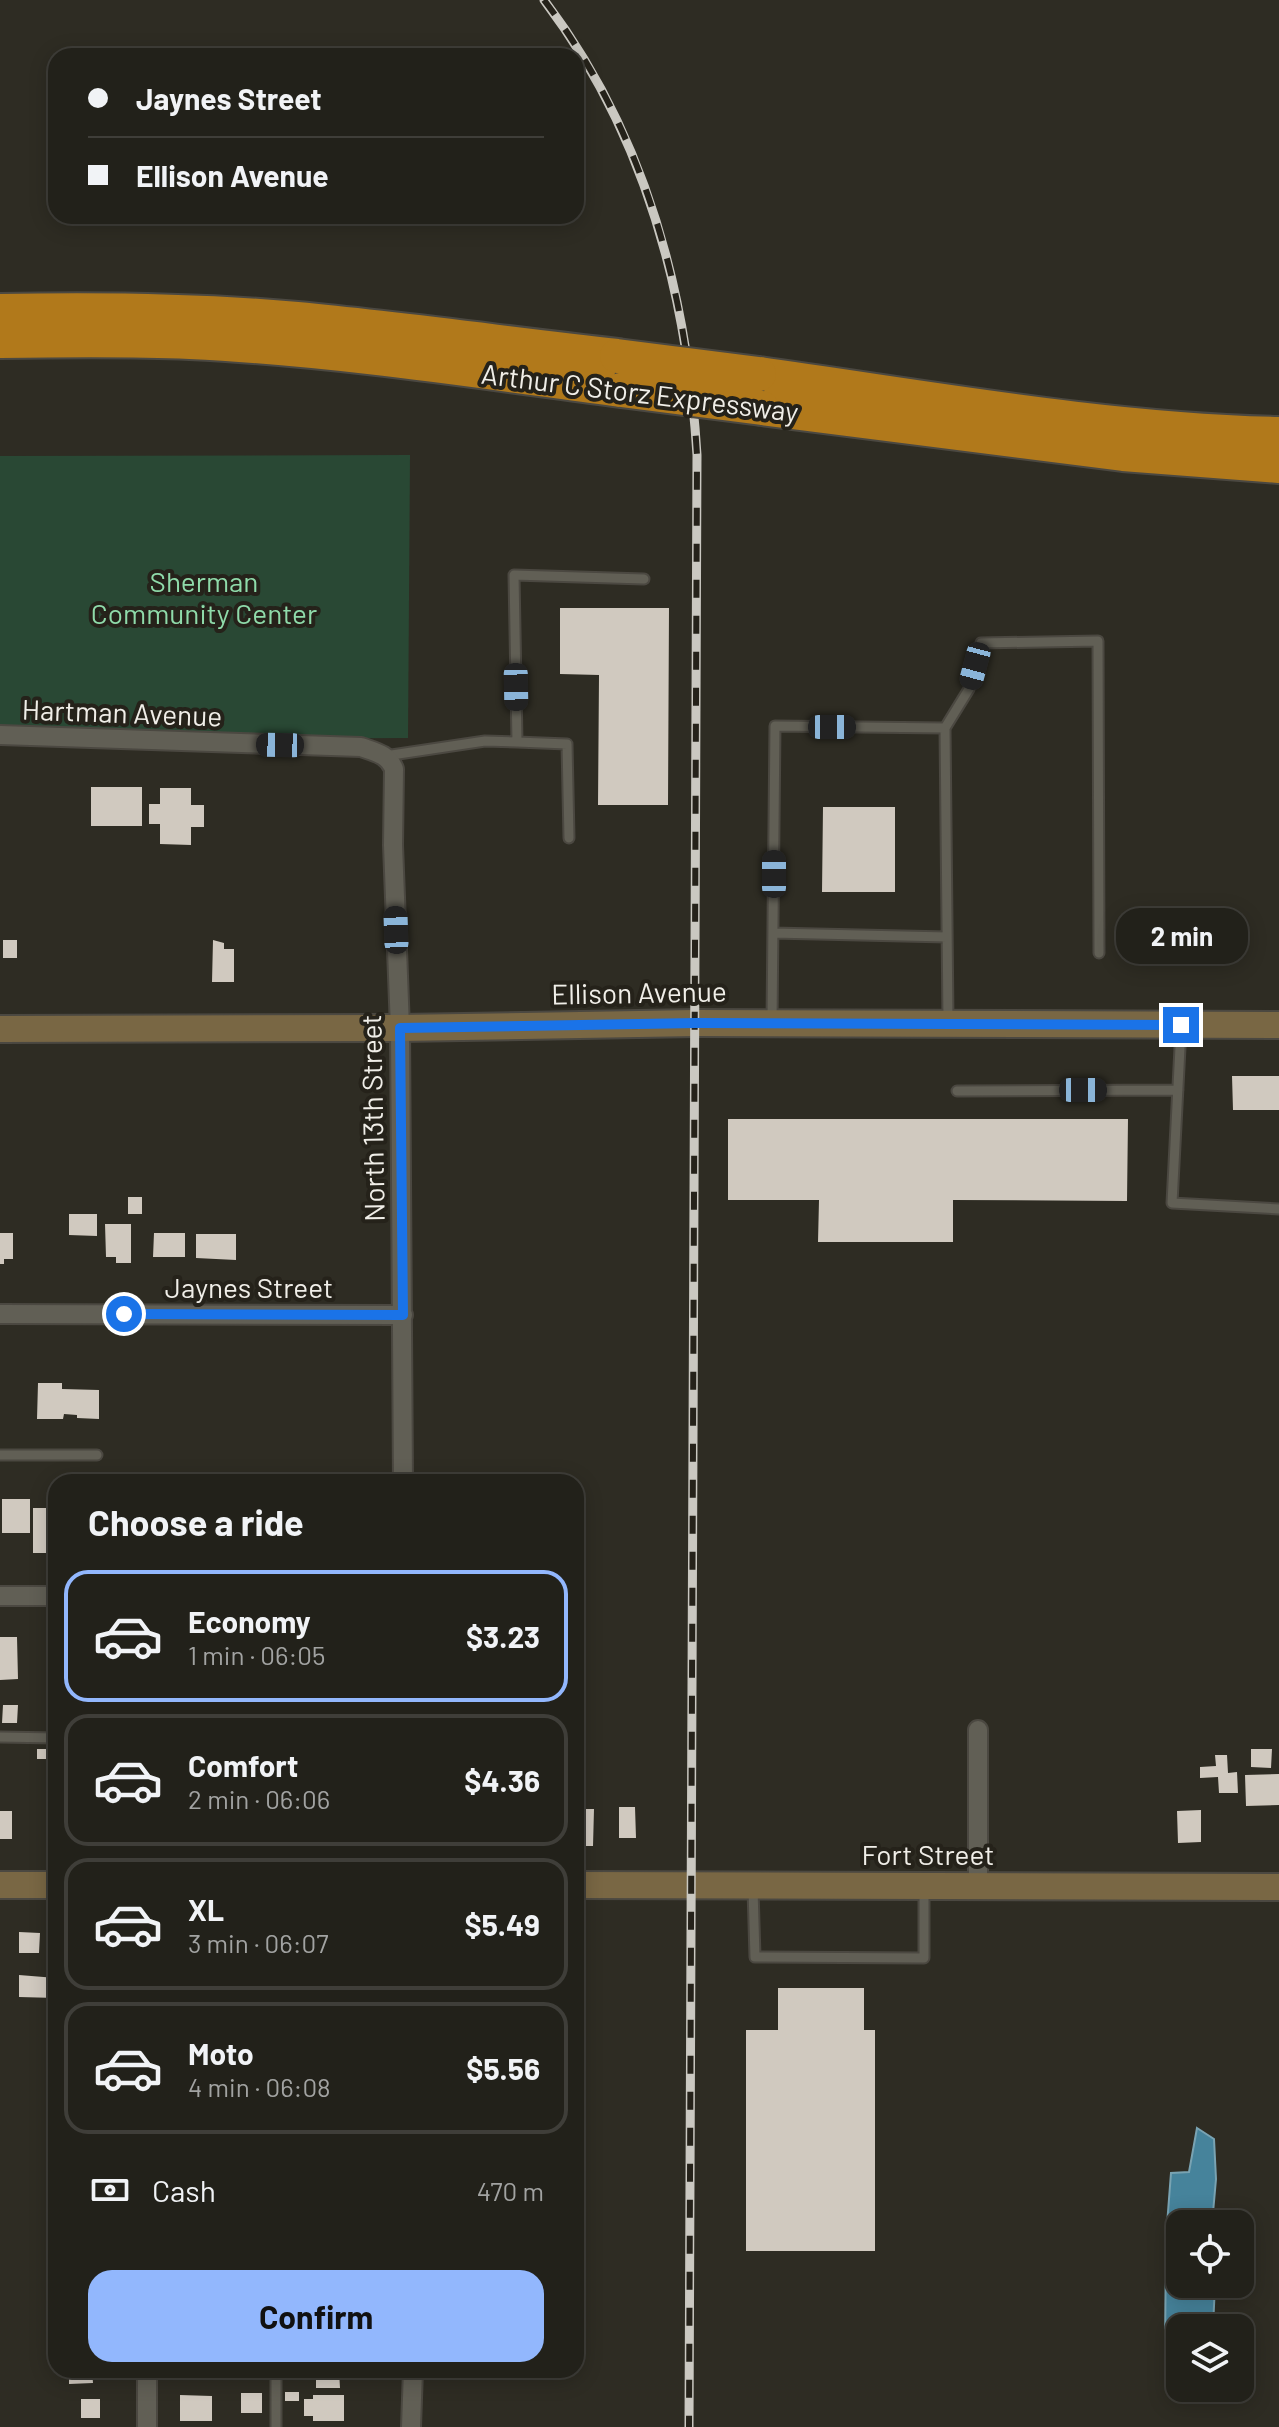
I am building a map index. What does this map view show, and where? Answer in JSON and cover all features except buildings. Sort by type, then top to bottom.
[{"type":"highway","name":"Arthur C Storz Expressway","points":[[0,311],[83,309],[295,319],[759,374],[1057,416],[1279,434]]},
{"type":"highway","name":"Arthur C Storz Expressway","points":[[0,341],[79,339],[280,348],[1123,454],[1279,466]]},
{"type":"street","name":"Hartman Avenue","points":[[0,735],[361,747],[385,756]]},
{"type":"street","name":"North 13th Street","points":[[385,756],[394,769],[393,845],[400,1028],[403,1474]]},
{"type":"street","name":"Ellison Avenue","points":[[0,1029],[771,1023],[1279,1025]]},
{"type":"street","name":"Jaynes Street","points":[[0,1314],[403,1315]]},
{"type":"street","points":[[0,1596],[48,1596]]},
{"type":"street","points":[[978,1730],[978,1886]]},
{"type":"street","points":[[0,1885],[48,1885]]},
{"type":"street","name":"Fort Street","points":[[584,1885],[1279,1887]]},
{"type":"street","points":[[147,2378],[147,2427]]},
{"type":"street","points":[[411,2427],[413,2378]]},
{"type":"lane","points":[[517,742],[514,575],[644,579]]},
{"type":"lane","points":[[948,1024],[945,728],[969,689],[981,643],[1098,641],[1099,953]]},
{"type":"lane","points":[[771,1023],[775,726],[945,728]]},
{"type":"lane","points":[[385,756],[485,741],[567,744],[569,838]]},
{"type":"lane","points":[[773,933],[947,937]]},
{"type":"lane","points":[[1181,1025],[1172,1203],[1279,1209]]},
{"type":"lane","points":[[957,1091],[1178,1090]]},
{"type":"lane","points":[[0,1455],[97,1455]]},
{"type":"lane","points":[[0,1737],[48,1738]]},
{"type":"lane","points":[[753,1886],[755,1957],[924,1958],[924,1886]]},
{"type":"lane","points":[[276,2378],[276,2427]]},
{"type":"green space","name":"Sherman Community Center","points":[[410,455],[408,738],[0,740],[0,456]]},
{"type":"water","points":[[1197,2128],[1214,2139],[1216,2179],[1213,2210],[1168,2210],[1171,2173],[1189,2172]]},
{"type":"water","points":[[1166,2238],[1166,2298],[1214,2298],[1214,2314],[1166,2314],[1165,2349]]},
{"type":"railway","points":[[544,0],[577,48]]},
{"type":"railway","points":[[584,60],[609,104],[655,216],[683,333],[697,455],[689,2427]]},
{"type":"route","points":[[124,1314],[403,1315],[400,1028],[696,1023],[1181,1025]]}]
